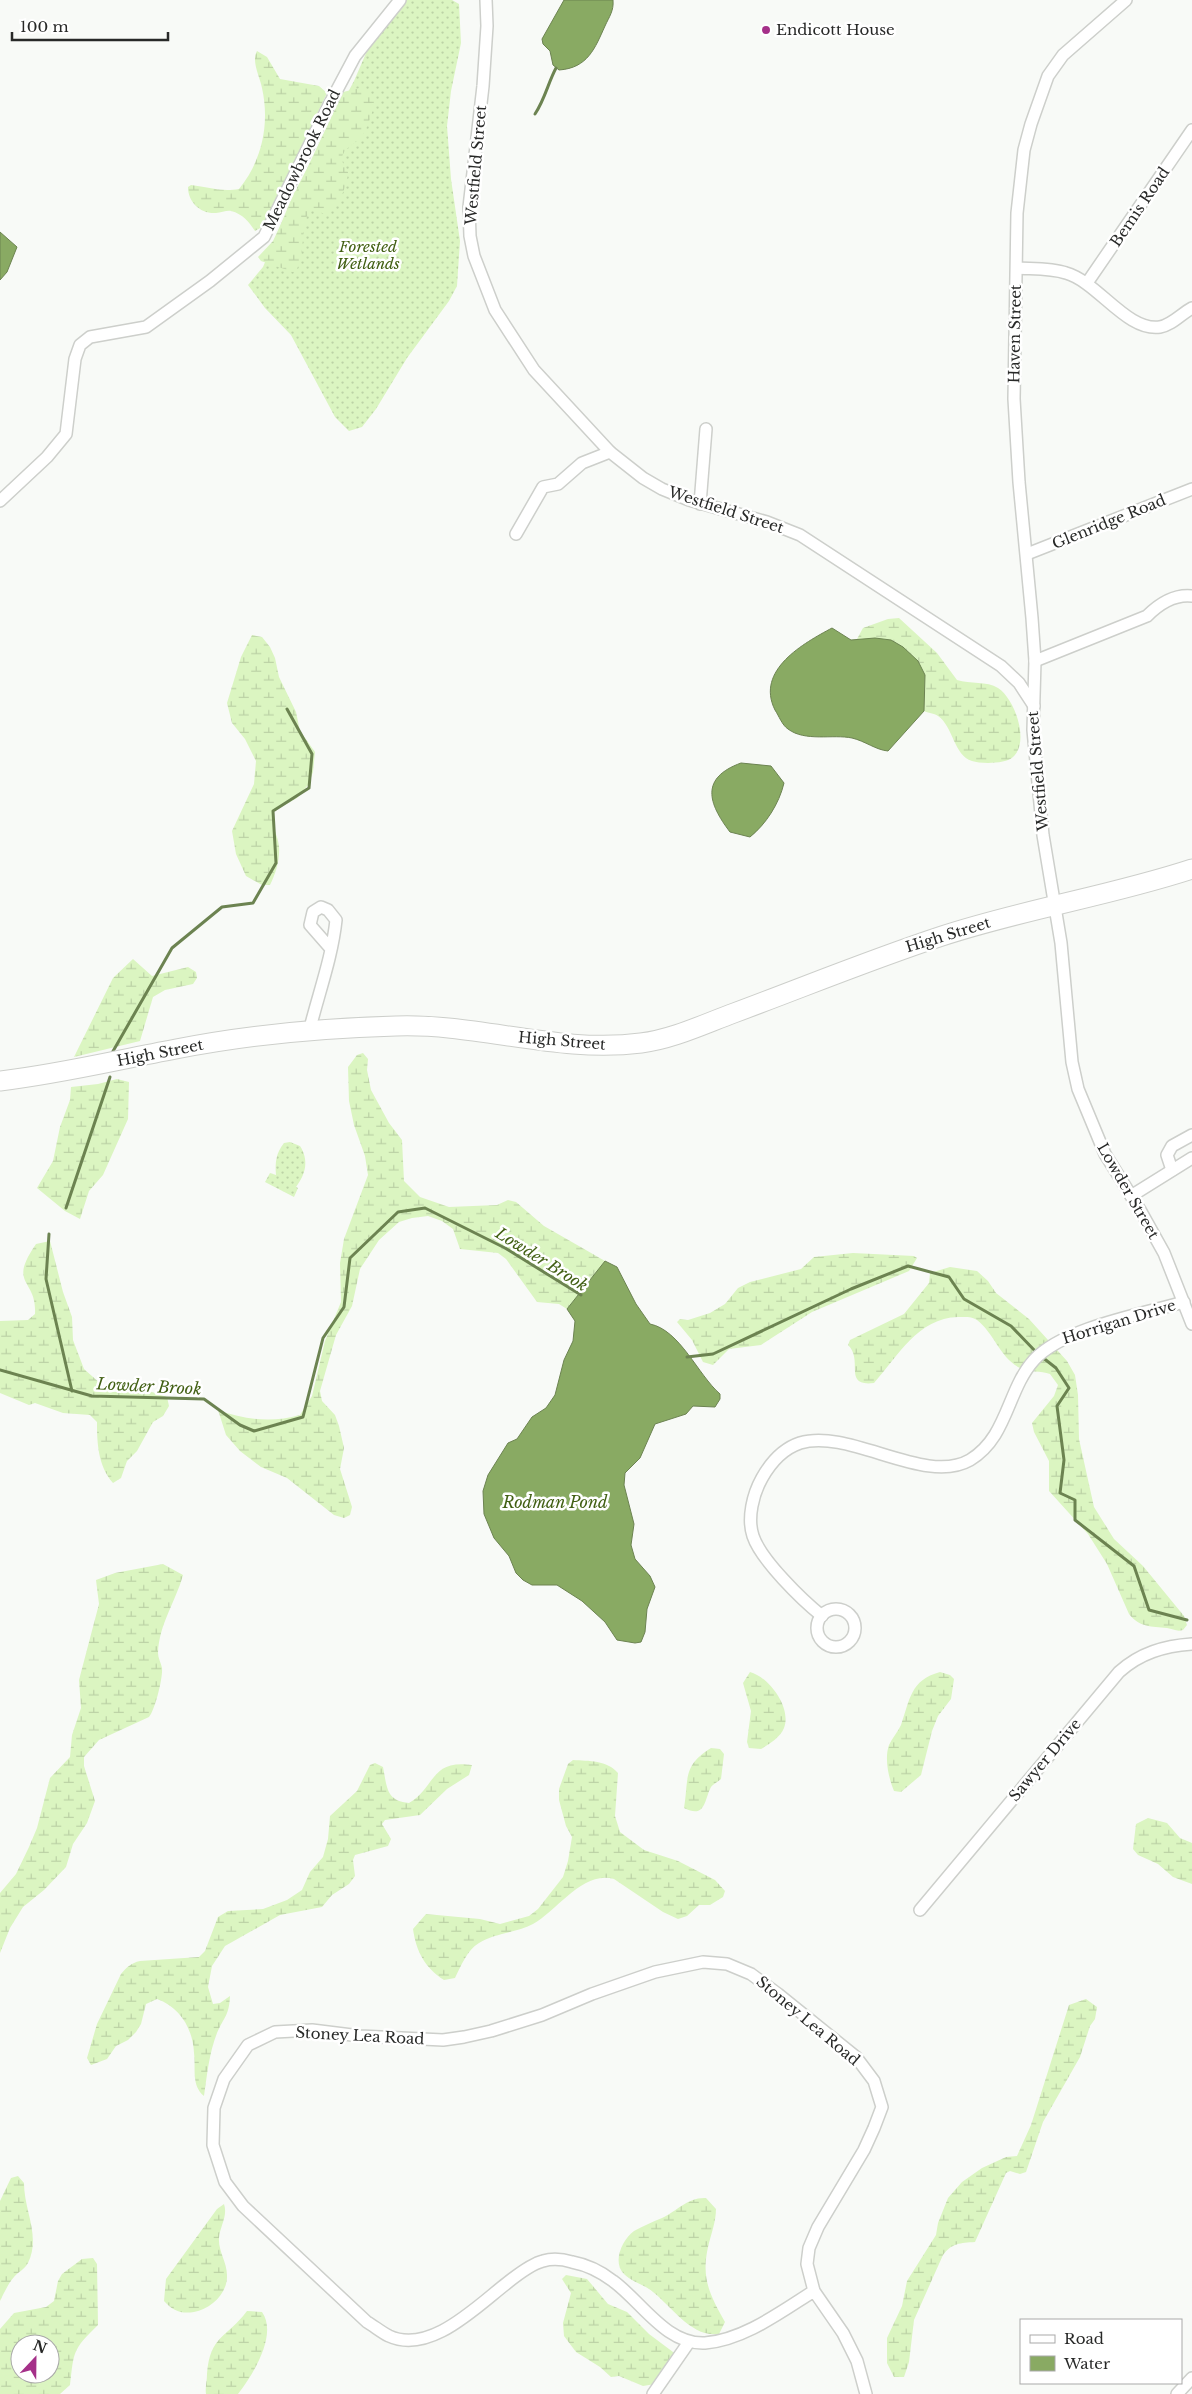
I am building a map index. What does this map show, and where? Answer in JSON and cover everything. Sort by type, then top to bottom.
[{"type":"main road","name":"High Street","points":[[0,1081],[66,1072],[203,1044],[309,1032],[418,1025],[468,1029],[575,1045],[640,1044],[679,1034],[855,966],[943,936],[1192,870]]},
{"type":"street","name":"Meadowbrook Road","points":[[0,501],[47,457],[66,434],[75,359],[80,345],[90,337],[146,327],[183,301],[264,237],[273,222],[328,105],[356,56],[400,0]]},
{"type":"street","name":"Westfield Street","points":[[486,0],[487,26],[480,131],[469,207],[470,236],[474,256],[495,310],[518,348],[544,382],[610,452],[662,489],[700,504],[767,522],[800,535],[1001,666],[1019,683],[1034,706],[1033,730],[1042,835],[1055,906]]},
{"type":"street","name":"Haven Street","points":[[1034,706],[1035,661],[1027,554],[1019,482],[1014,399],[1018,186],[1024,150],[1039,96],[1048,76],[1063,54],[1126,0]]},
{"type":"street","name":"Bemis Road","points":[[1087,283],[1192,130]]},
{"type":"street","points":[[1017,268],[1066,273],[1087,283],[1133,322],[1149,328],[1161,327],[1192,308]]},
{"type":"street","points":[[700,504],[706,429]]},
{"type":"street","points":[[516,534],[542,487],[558,484],[582,463],[610,452]]},
{"type":"street","name":"Glenridge Road","points":[[1027,554],[1192,489]]},
{"type":"street","points":[[1035,661],[1147,616],[1160,603],[1183,595],[1192,596]]},
{"type":"street","name":"Lowder Street","points":[[1055,906],[1065,974],[1075,1080],[1105,1154],[1156,1238],[1192,1324]]},
{"type":"street","points":[[309,1032],[331,948]]},
{"type":"street","points":[[1172,1170],[1167,1155],[1172,1146],[1192,1135]]},
{"type":"street","points":[[1131,1196],[1192,1158]]},
{"type":"street","name":"Horrigan Drive","points":[[822,1616],[786,1582],[753,1536],[751,1517],[755,1491],[777,1456],[800,1443],[820,1440],[858,1447],[928,1465],[954,1466],[969,1460],[993,1440],[1003,1423],[1019,1384],[1039,1355],[1069,1335],[1184,1302]]},
{"type":"street","name":"Sawyer Drive","points":[[920,1910],[1119,1672],[1131,1662],[1156,1650],[1192,1644]]},
{"type":"street","name":"Stoney Lea Road","points":[[689,2342],[672,2333],[651,2317],[614,2281],[590,2266],[558,2258],[541,2261],[516,2277],[451,2326],[428,2339],[409,2340],[390,2336],[367,2322],[250,2213],[224,2182],[213,2145],[214,2108],[224,2079],[248,2045],[275,2032],[312,2030],[360,2036],[443,2040],[491,2031],[542,2015],[592,1994],[655,1972],[703,1962],[727,1964],[751,1974],[856,2057],[874,2081],[882,2107],[864,2150],[838,2190],[818,2227],[809,2248],[807,2264],[814,2291],[843,2333],[857,2361],[866,2394]]},
{"type":"street","points":[[653,2394],[689,2342],[706,2342],[740,2334],[814,2291]]},
{"type":"street","points":[[1177,2394],[1192,2378]]},
{"type":"green space","name":"Forested Wetlands","points":[[402,0],[452,0],[459,4],[461,43],[451,91],[447,126],[451,179],[460,241],[457,286],[449,301],[407,358],[376,409],[362,427],[349,431],[335,417],[291,335],[265,308],[248,285],[263,267],[293,195],[354,81],[376,30]]},
{"type":"green space","points":[[257,51],[267,57],[280,79],[319,86],[327,93],[267,220],[262,227],[255,231],[245,219],[235,212],[210,213],[200,209],[190,198],[188,187],[191,185],[220,190],[239,189],[247,178],[258,154],[264,128],[264,102],[255,64]]},
{"type":"green space","points":[[360,88],[368,91],[376,100],[363,134],[343,155],[342,159],[348,172],[344,190],[338,202],[324,214],[318,211],[309,211],[297,269],[293,272],[261,261],[258,257],[273,241],[343,92]]},
{"type":"green space","points":[[899,618],[937,653],[957,680],[989,684],[998,688],[1010,701],[1015,711],[1020,731],[1018,750],[1013,757],[1005,761],[987,763],[976,762],[966,758],[957,747],[943,721],[936,715],[924,711],[925,675],[857,639],[863,628],[888,619]]},
{"type":"green space","points":[[252,635],[262,637],[270,647],[275,658],[279,677],[296,712],[300,731],[315,752],[313,772],[308,785],[297,798],[274,811],[273,826],[279,846],[279,856],[270,885],[262,885],[246,876],[236,854],[232,831],[254,784],[256,761],[245,739],[232,723],[227,703],[241,657]]},
{"type":"green space","points":[[133,959],[152,976],[188,967],[196,972],[197,978],[193,984],[165,990],[153,997],[140,1041],[74,1057],[113,978]]},
{"type":"green space","points":[[363,1053],[368,1059],[367,1070],[371,1090],[389,1123],[402,1140],[404,1181],[420,1197],[449,1207],[497,1205],[508,1200],[516,1202],[544,1226],[605,1261],[567,1309],[559,1304],[537,1302],[506,1259],[498,1253],[460,1249],[453,1229],[442,1221],[428,1216],[412,1218],[399,1222],[379,1240],[360,1269],[352,1306],[336,1335],[320,1391],[322,1401],[335,1415],[344,1448],[340,1469],[352,1507],[350,1515],[344,1518],[334,1515],[287,1478],[261,1467],[240,1451],[226,1435],[218,1410],[249,1418],[279,1419],[300,1415],[312,1396],[325,1341],[341,1302],[340,1263],[344,1239],[368,1175],[365,1156],[354,1125],[349,1101],[348,1067],[357,1055]]},
{"type":"green space","points":[[117,1079],[129,1082],[128,1119],[103,1175],[89,1191],[80,1219],[65,1211],[37,1188],[53,1161],[60,1127],[70,1100],[71,1087],[98,1084]]},
{"type":"green space","points":[[290,1142],[300,1146],[305,1156],[304,1172],[296,1187],[298,1188],[294,1197],[265,1182],[270,1173],[276,1175],[276,1162],[279,1150],[284,1143]]},
{"type":"green space","points":[[50,1241],[63,1292],[72,1317],[73,1340],[84,1369],[110,1392],[152,1392],[167,1397],[169,1406],[163,1416],[153,1422],[137,1451],[127,1461],[121,1478],[113,1483],[101,1462],[97,1422],[90,1415],[63,1413],[35,1403],[29,1405],[0,1393],[0,1321],[28,1320],[35,1314],[32,1294],[23,1275],[24,1268],[36,1244]]},
{"type":"green space","points":[[853,1253],[914,1256],[917,1258],[909,1271],[812,1312],[761,1345],[729,1349],[713,1365],[703,1362],[692,1340],[677,1322],[680,1319],[688,1320],[710,1313],[725,1304],[738,1288],[750,1282],[801,1269],[814,1257]]},
{"type":"green space","points":[[950,1267],[977,1271],[988,1281],[996,1293],[1029,1319],[1067,1361],[1075,1375],[1078,1395],[1079,1439],[1094,1507],[1114,1539],[1143,1566],[1184,1616],[1187,1625],[1183,1630],[1177,1631],[1146,1626],[1133,1619],[1107,1564],[1088,1534],[1049,1491],[1049,1461],[1034,1432],[1032,1423],[1054,1396],[1058,1385],[1050,1374],[1020,1368],[1013,1364],[983,1325],[970,1317],[958,1317],[944,1319],[920,1331],[910,1340],[874,1383],[864,1383],[856,1377],[854,1358],[848,1345],[850,1340],[904,1314],[929,1283],[930,1273]]},
{"type":"green space","points":[[163,1564],[183,1575],[161,1632],[158,1655],[162,1673],[154,1708],[149,1717],[99,1740],[84,1757],[84,1766],[95,1801],[87,1823],[73,1844],[66,1867],[44,1890],[23,1907],[10,1928],[0,1953],[0,1893],[16,1874],[29,1847],[37,1828],[50,1778],[70,1757],[72,1735],[81,1708],[79,1680],[99,1604],[96,1580],[115,1573]]},
{"type":"green space","points":[[750,1672],[764,1680],[771,1687],[777,1694],[785,1712],[786,1720],[782,1732],[761,1749],[749,1748],[747,1742],[751,1711],[743,1683]]},
{"type":"green space","points":[[940,1672],[950,1675],[954,1679],[951,1699],[938,1716],[932,1731],[921,1775],[901,1792],[894,1791],[887,1763],[889,1745],[901,1725],[909,1699],[917,1686],[923,1680]]},
{"type":"green space","points":[[711,1748],[720,1749],[724,1754],[721,1779],[711,1787],[700,1810],[691,1811],[684,1808],[687,1781],[691,1767],[695,1761]]},
{"type":"green space","points":[[573,1760],[603,1763],[618,1773],[615,1816],[620,1832],[644,1850],[678,1861],[715,1880],[725,1891],[723,1897],[710,1905],[699,1905],[687,1916],[678,1919],[663,1912],[614,1879],[592,1880],[571,1893],[533,1924],[479,1943],[468,1954],[455,1978],[444,1980],[432,1970],[419,1952],[413,1929],[426,1914],[480,1919],[500,1924],[529,1916],[538,1909],[563,1877],[568,1861],[572,1837],[566,1826],[559,1800],[559,1789],[568,1764]]},
{"type":"green space","points":[[375,1763],[383,1767],[387,1787],[392,1796],[401,1802],[409,1803],[418,1797],[441,1770],[458,1764],[472,1765],[469,1775],[447,1789],[420,1815],[385,1820],[382,1824],[391,1839],[388,1846],[355,1855],[353,1860],[355,1876],[349,1884],[332,1895],[322,1907],[280,1915],[225,1946],[212,1966],[208,1987],[213,2004],[220,2003],[230,1996],[227,2012],[212,2048],[204,2096],[197,2087],[193,2044],[188,2027],[179,2013],[157,1999],[146,2004],[141,2024],[128,2040],[116,2046],[107,2059],[91,2065],[87,2058],[97,2024],[125,1969],[140,1961],[199,1957],[205,1951],[218,1917],[228,1911],[263,1909],[287,1900],[302,1890],[310,1872],[323,1857],[328,1839],[330,1816],[357,1791],[370,1765]]},
{"type":"green space","points":[[1148,1818],[1167,1823],[1180,1838],[1192,1843],[1192,1884],[1173,1877],[1158,1864],[1138,1855],[1133,1849],[1136,1824]]},
{"type":"green space","points":[[1086,1999],[1097,2007],[1095,2019],[1090,2026],[1080,2057],[1043,2122],[1026,2172],[1020,2174],[1010,2171],[1006,2173],[975,2242],[957,2244],[943,2255],[914,2320],[909,2362],[904,2377],[894,2377],[887,2363],[887,2338],[902,2306],[907,2281],[936,2235],[938,2223],[948,2198],[962,2182],[982,2168],[1006,2157],[1017,2156],[1031,2125],[1069,2005]]},
{"type":"green space","points":[[18,2176],[24,2183],[32,2233],[32,2253],[27,2265],[12,2280],[0,2301],[0,2201],[11,2178]]},
{"type":"green space","points":[[706,2198],[716,2209],[706,2258],[706,2278],[711,2295],[725,2322],[719,2334],[709,2334],[691,2326],[653,2292],[624,2274],[620,2269],[619,2263],[622,2245],[634,2231],[667,2215],[688,2202]]},
{"type":"green space","points":[[224,2204],[224,2217],[219,2238],[227,2270],[225,2288],[212,2304],[200,2310],[185,2313],[178,2311],[164,2301],[166,2279],[217,2209]]},
{"type":"green space","points":[[93,2258],[97,2264],[98,2325],[83,2340],[76,2352],[72,2365],[70,2385],[60,2394],[0,2394],[0,2329],[14,2313],[46,2307],[54,2301],[58,2281],[62,2274],[82,2259]]},
{"type":"green space","points":[[566,2275],[587,2279],[608,2304],[627,2312],[649,2334],[677,2355],[655,2384],[643,2386],[619,2376],[611,2377],[600,2367],[576,2352],[564,2336],[563,2323],[571,2293],[562,2279]]},
{"type":"green space","points":[[247,2311],[262,2312],[266,2321],[267,2331],[262,2354],[238,2394],[206,2394],[207,2374],[212,2352],[221,2338]]},
{"type":"water","points":[[564,0],[613,0],[613,4],[610,17],[589,56],[577,65],[559,70],[553,65],[550,51],[543,44],[542,39]]},
{"type":"water","points":[[0,232],[17,247],[7,272],[0,280]]},
{"type":"water","points":[[832,628],[851,640],[875,638],[891,640],[903,647],[918,661],[925,675],[924,711],[888,751],[852,738],[811,737],[795,733],[784,725],[775,710],[771,696],[772,682],[777,670],[796,650]]},
{"type":"water","points":[[741,763],[771,766],[784,783],[771,813],[750,837],[730,832],[722,821],[713,801],[712,792],[719,776]]},
{"type":"water","name":"Rodman Pond","points":[[605,1261],[617,1267],[636,1304],[650,1324],[661,1328],[680,1344],[720,1394],[720,1399],[715,1407],[693,1406],[686,1414],[655,1424],[640,1458],[625,1473],[624,1485],[634,1524],[631,1545],[635,1559],[650,1576],[655,1587],[647,1609],[645,1632],[641,1642],[635,1643],[617,1640],[605,1622],[582,1601],[557,1585],[532,1585],[523,1580],[516,1573],[509,1556],[494,1538],[484,1514],[483,1491],[488,1475],[508,1443],[517,1439],[532,1417],[546,1408],[555,1395],[564,1360],[573,1341],[575,1321],[567,1309]]},
{"type":"waterway","points":[[535,114],[556,68]]},
{"type":"waterway","points":[[112,1053],[172,948],[222,907],[253,903],[276,863],[273,811],[309,788],[312,754],[287,709]]},
{"type":"waterway","points":[[66,1208],[110,1077]]},
{"type":"waterway","name":"Lowder Brook","points":[[0,1370],[92,1396],[204,1399],[240,1425],[254,1431],[303,1417],[323,1338],[344,1307],[350,1258],[398,1212],[425,1208],[505,1248],[581,1295]]},
{"type":"waterway","points":[[49,1234],[46,1279],[72,1391]]},
{"type":"waterway","name":"Lowder Brook","points":[[687,1357],[713,1354],[851,1289],[908,1266],[949,1277],[964,1299],[1011,1326],[1037,1353]]},
{"type":"waterway","name":"Lowder Brook","points":[[1042,1357],[1056,1368],[1069,1388],[1057,1406],[1064,1460],[1060,1493],[1075,1500],[1075,1520],[1134,1566],[1149,1610],[1187,1620]]},
{"type":"place","name":"Endicott House","points":[[766,30]]}]
